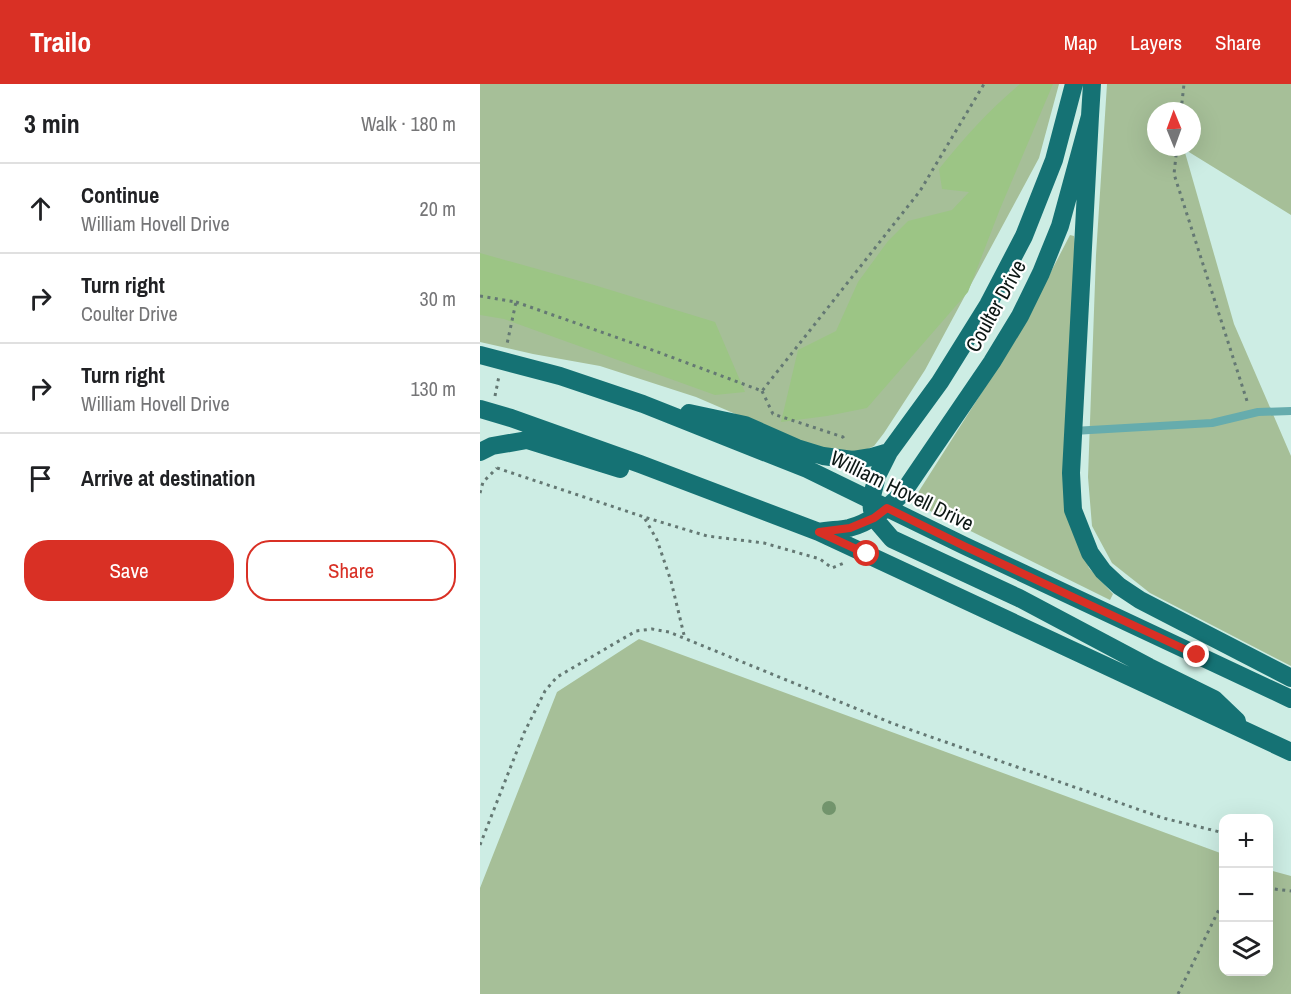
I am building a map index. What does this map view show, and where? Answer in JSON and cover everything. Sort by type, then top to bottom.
[{"type":"main road","name":"Coulter Drive","points":[[877,509],[877,476],[889,452],[940,382],[988,305],[1024,236],[1054,160],[1074,84]]},
{"type":"main road","name":"Coulter Drive","points":[[819,532],[850,528],[902,494],[993,362],[1020,316],[1060,226],[1090,116],[1092,84]]},
{"type":"main road","points":[[1090,116],[1071,473],[1074,510],[1090,553],[1103,571],[1119,586],[1140,600],[1291,678]]},
{"type":"main road","name":"William Hovell Drive","points":[[480,355],[504,356],[643,404],[807,470],[877,509],[964,546],[1291,699]]},
{"type":"main road","points":[[480,367],[504,356]]},
{"type":"main road","points":[[643,404],[745,425],[797,448],[823,456],[853,460],[889,452]]},
{"type":"main road","points":[[486,411],[512,418],[663,472],[819,532],[1291,752]]},
{"type":"main road","points":[[480,452],[492,446],[527,440],[620,469],[663,472]]},
{"type":"main road","points":[[877,509],[892,539],[1019,598],[1214,699],[1246,731]]},
{"type":"lane","points":[[1073,431],[1212,423],[1258,412],[1291,411]]},
{"type":"path","points":[[762,391],[920,191],[984,84]]},
{"type":"path","points":[[1182,102],[1184,84]]},
{"type":"path","points":[[1176,156],[1174,174],[1248,405]]},
{"type":"path","points":[[480,296],[516,302],[762,391],[773,414],[843,437],[848,446]]},
{"type":"path","points":[[486,411],[504,356],[516,302]]},
{"type":"path","points":[[480,494],[483,482],[497,468],[707,536],[764,543],[820,559]]},
{"type":"path","points":[[644,517],[657,540],[671,581],[685,639]]},
{"type":"path","points":[[480,845],[524,734],[545,691],[557,677],[636,631],[652,629],[669,632],[894,723],[1163,818],[1219,832]]},
{"type":"path","points":[[1273,888],[1291,891]]},
{"type":"path","points":[[1178,994],[1219,909]]},
{"type":"green space","points":[[480,84],[1059,84],[1039,158],[925,370],[874,446],[861,452],[815,448],[696,397],[600,366],[480,342]]},
{"type":"green space","points":[[1020,84],[1053,84],[968,292],[867,408],[781,422],[798,350],[836,331],[858,282],[888,241],[908,221],[952,210],[969,192],[942,189],[939,169],[977,125]]},
{"type":"green space","points":[[1107,84],[1291,84],[1291,215],[1195,156],[1201,156],[1201,102],[1147,102],[1147,156],[1186,156],[1234,324],[1291,456],[1291,666],[1150,593],[1112,563],[1092,526],[1088,477],[1096,255]]},
{"type":"green space","points":[[1070,235],[1074,236],[1077,259],[1066,514],[1089,568],[1113,594],[1110,600],[912,502],[1017,337]]},
{"type":"green space","points":[[480,253],[715,322],[745,392],[715,395],[504,319],[480,315]]},
{"type":"green space","points":[[639,639],[1219,853],[1219,976],[1273,976],[1273,871],[1291,876],[1291,994],[480,994],[480,888],[557,692]]},
{"type":"route","points":[[867,554],[819,532],[850,528],[874,518],[887,508],[1197,655]]}]
